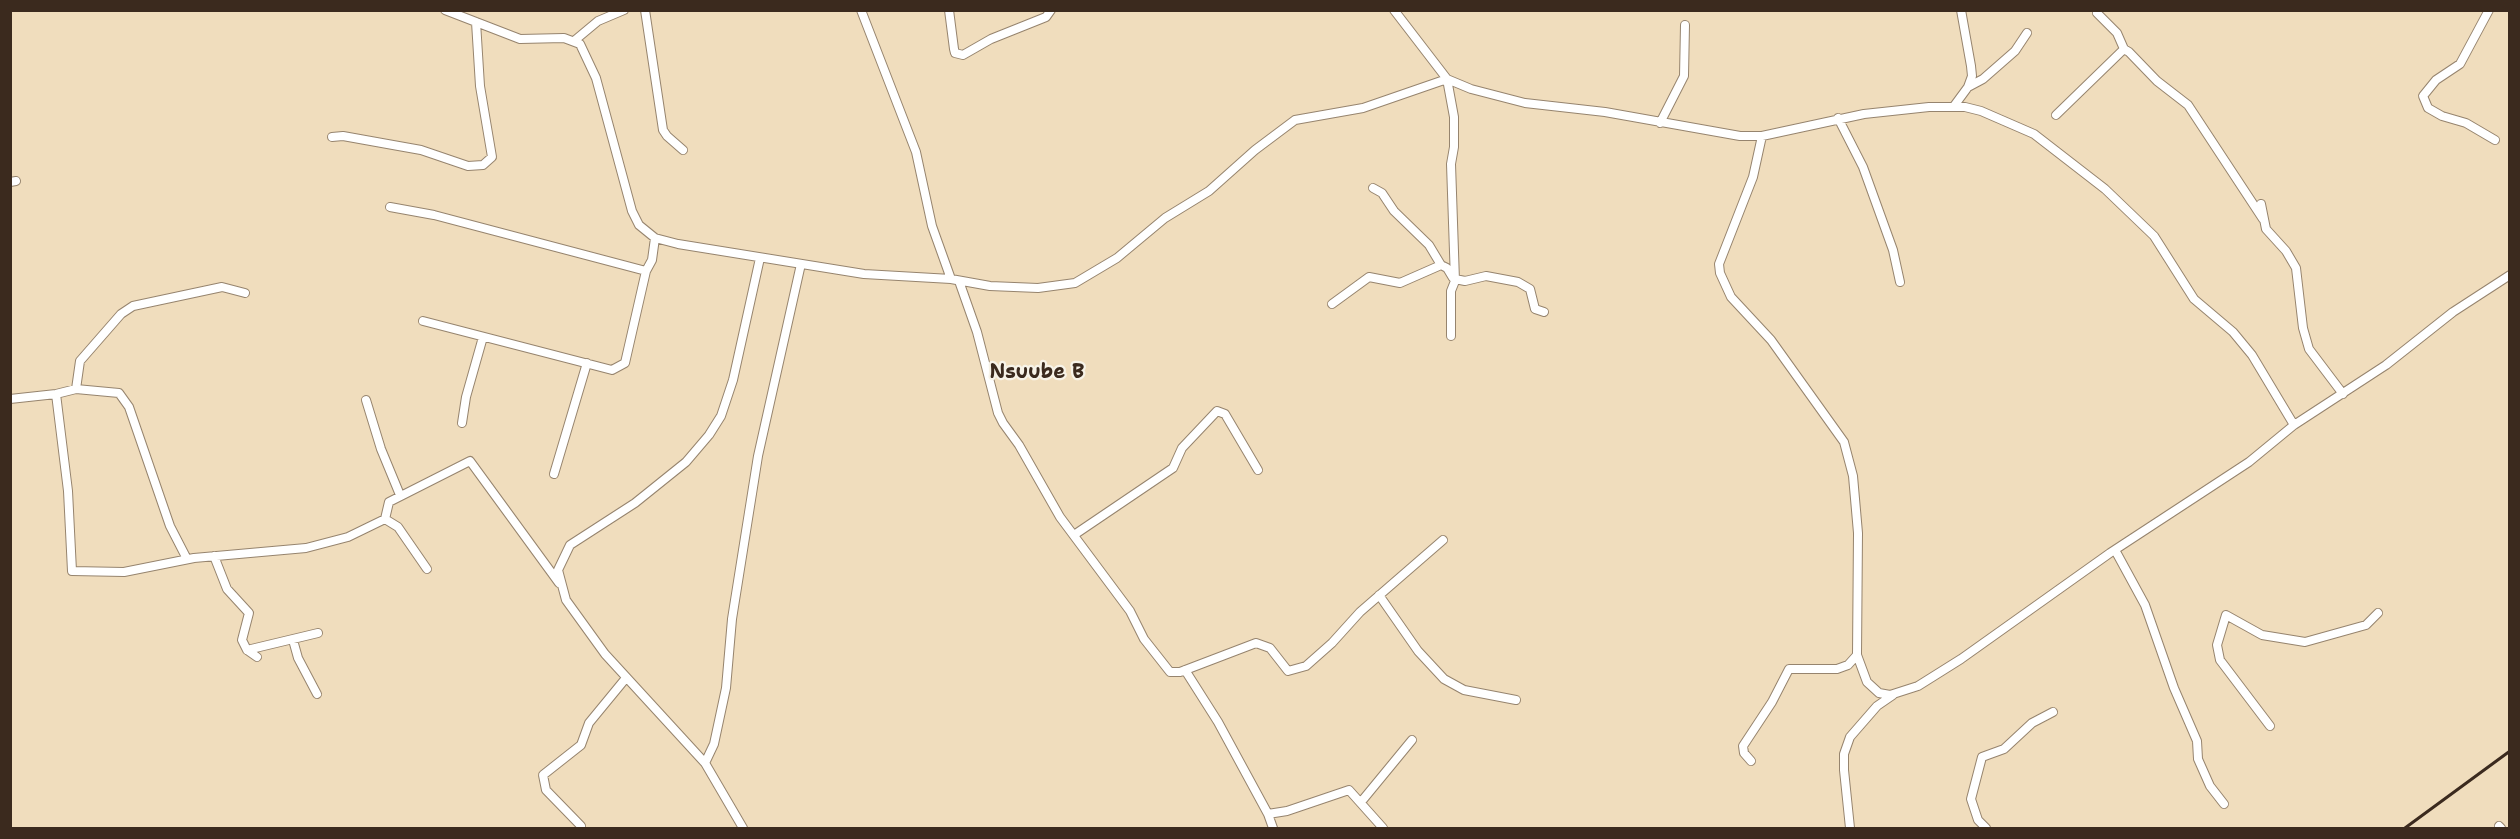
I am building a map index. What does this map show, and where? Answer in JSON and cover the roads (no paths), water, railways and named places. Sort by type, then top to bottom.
[{"type":"street","points":[[445,10],[520,39],[564,38],[574,40],[584,49],[596,78],[632,210],[639,225],[655,238],[760,258],[864,274],[1038,288],[1075,283],[1117,258],[1165,218],[1209,191],[1255,150],[1295,120],[1363,108],[1448,79]]},
{"type":"street","points":[[574,40],[598,21],[624,10]]},
{"type":"street","points":[[645,10],[663,130],[672,142],[683,150]]},
{"type":"street","points":[[861,10],[916,152],[932,226],[977,332],[998,413],[1060,517],[1130,611],[1144,639],[1167,669],[1174,672],[1185,670],[1256,643],[1270,648],[1285,669],[1296,671],[1321,655],[1349,622],[1443,540]]},
{"type":"street","points":[[949,10],[955,53],[963,54],[991,39],[1046,17],[1051,10]]},
{"type":"street","points":[[1394,10],[1448,79],[1471,89],[1525,103],[1605,112],[1740,136],[1762,136],[1838,118],[1929,106],[1954,106],[1982,111],[2034,134],[2105,189],[2154,236],[2194,299],[2233,332],[2252,355],[2294,425]]},
{"type":"street","points":[[1954,106],[1968,87],[1972,76],[1961,10]]},
{"type":"street","points":[[2489,10],[2460,64],[2436,80],[2423,96],[2428,108],[2442,116],[2466,123],[2495,140]]},
{"type":"street","points":[[2097,13],[2117,33],[2124,49],[2157,81],[2188,105],[2263,219]]},
{"type":"street","points":[[332,137],[343,136],[421,150],[468,166],[483,165],[492,157],[480,86],[476,22]]},
{"type":"street","points":[[1660,123],[1684,76],[1685,25]]},
{"type":"street","points":[[1968,87],[1983,79],[2015,51],[2026,33]]},
{"type":"street","points":[[2056,115],[2124,49]]},
{"type":"street","points":[[1448,79],[1454,117],[1454,147],[1451,164],[1455,280],[1451,291],[1451,336]]},
{"type":"street","points":[[1838,118],[1863,167],[1893,250],[1900,282]]},
{"type":"street","points":[[1762,136],[1753,177],[1719,264],[1720,273],[1731,297],[1771,340],[1844,442],[1853,476],[1858,533],[1857,655],[1860,670],[1873,689],[1879,693],[1896,693]]},
{"type":"street","points":[[1373,188],[1383,193],[1394,211],[1429,245],[1441,265],[1447,268],[1455,280]]},
{"type":"street","points":[[2261,204],[2266,229],[2286,251],[2296,268],[2303,328],[2309,349],[2343,393]]},
{"type":"street","points":[[390,207],[434,216],[646,271]]},
{"type":"street","points":[[423,321],[612,370],[625,363],[646,271],[652,260],[655,238]]},
{"type":"street","points":[[559,583],[558,570],[570,545],[635,503],[686,462],[721,416],[733,380],[760,258]]},
{"type":"street","points":[[705,764],[714,744],[726,688],[732,619],[758,456],[801,264]]},
{"type":"street","points":[[1332,304],[1369,277],[1400,283],[1441,265]]},
{"type":"street","points":[[1850,828],[1844,754],[1850,737],[1876,705],[1896,693],[1917,686],[1961,659],[2115,550],[2249,462],[2294,425],[2386,365],[2453,312],[2510,275]]},
{"type":"street","points":[[1455,280],[1466,281],[1486,276],[1518,282],[1530,290],[1535,309],[1544,312]]},
{"type":"street","points":[[76,389],[80,361],[121,314],[133,306],[222,287],[245,293]]},
{"type":"street","points":[[462,423],[466,397],[483,337]]},
{"type":"street","points":[[554,474],[587,363]]},
{"type":"street","points":[[10,399],[56,394],[76,389],[119,393],[129,406],[170,526],[187,559]]},
{"type":"street","points":[[56,394],[68,491],[72,572],[124,572],[187,559],[325,544],[348,537],[385,519]]},
{"type":"street","points":[[366,400],[381,449],[400,495]]},
{"type":"street","points":[[1074,535],[1173,468],[1182,448],[1217,411],[1225,414],[1258,470]]},
{"type":"street","points":[[385,519],[388,502],[471,461],[559,583],[566,600],[605,654],[705,764],[743,828]]},
{"type":"street","points":[[385,519],[398,527],[427,569]]},
{"type":"street","points":[[2115,550],[2145,605],[2174,688],[2197,741],[2198,759],[2210,786],[2224,804]]},
{"type":"street","points":[[214,556],[226,589],[249,613],[242,640],[247,650],[257,657]]},
{"type":"street","points":[[1379,595],[1418,651],[1444,679],[1464,690],[1516,700]]},
{"type":"street","points":[[2270,726],[2220,660],[2217,645],[2226,615],[2262,635],[2305,642],[2366,624],[2378,613]]},
{"type":"street","points":[[247,650],[318,633]]},
{"type":"street","points":[[293,640],[298,658],[317,694]]},
{"type":"street","points":[[1750,761],[1744,753],[1743,746],[1772,702],[1789,669],[1837,669],[1848,665],[1857,655]]},
{"type":"street","points":[[1185,670],[1218,722],[1268,814],[1273,828]]},
{"type":"street","points":[[581,826],[546,790],[543,775],[581,745],[589,723],[626,678]]},
{"type":"street","points":[[1986,828],[1978,820],[1971,799],[1982,757],[2004,749],[2032,723],[2053,712]]},
{"type":"street","points":[[1361,802],[1412,740]]},
{"type":"street","points":[[1268,814],[1287,811],[1349,790],[1383,828]]},
{"type":"railway","points":[[2405,828],[2510,751]]},
{"type":"district","name":"Nsuube B","points":[[1037,373]]}]
